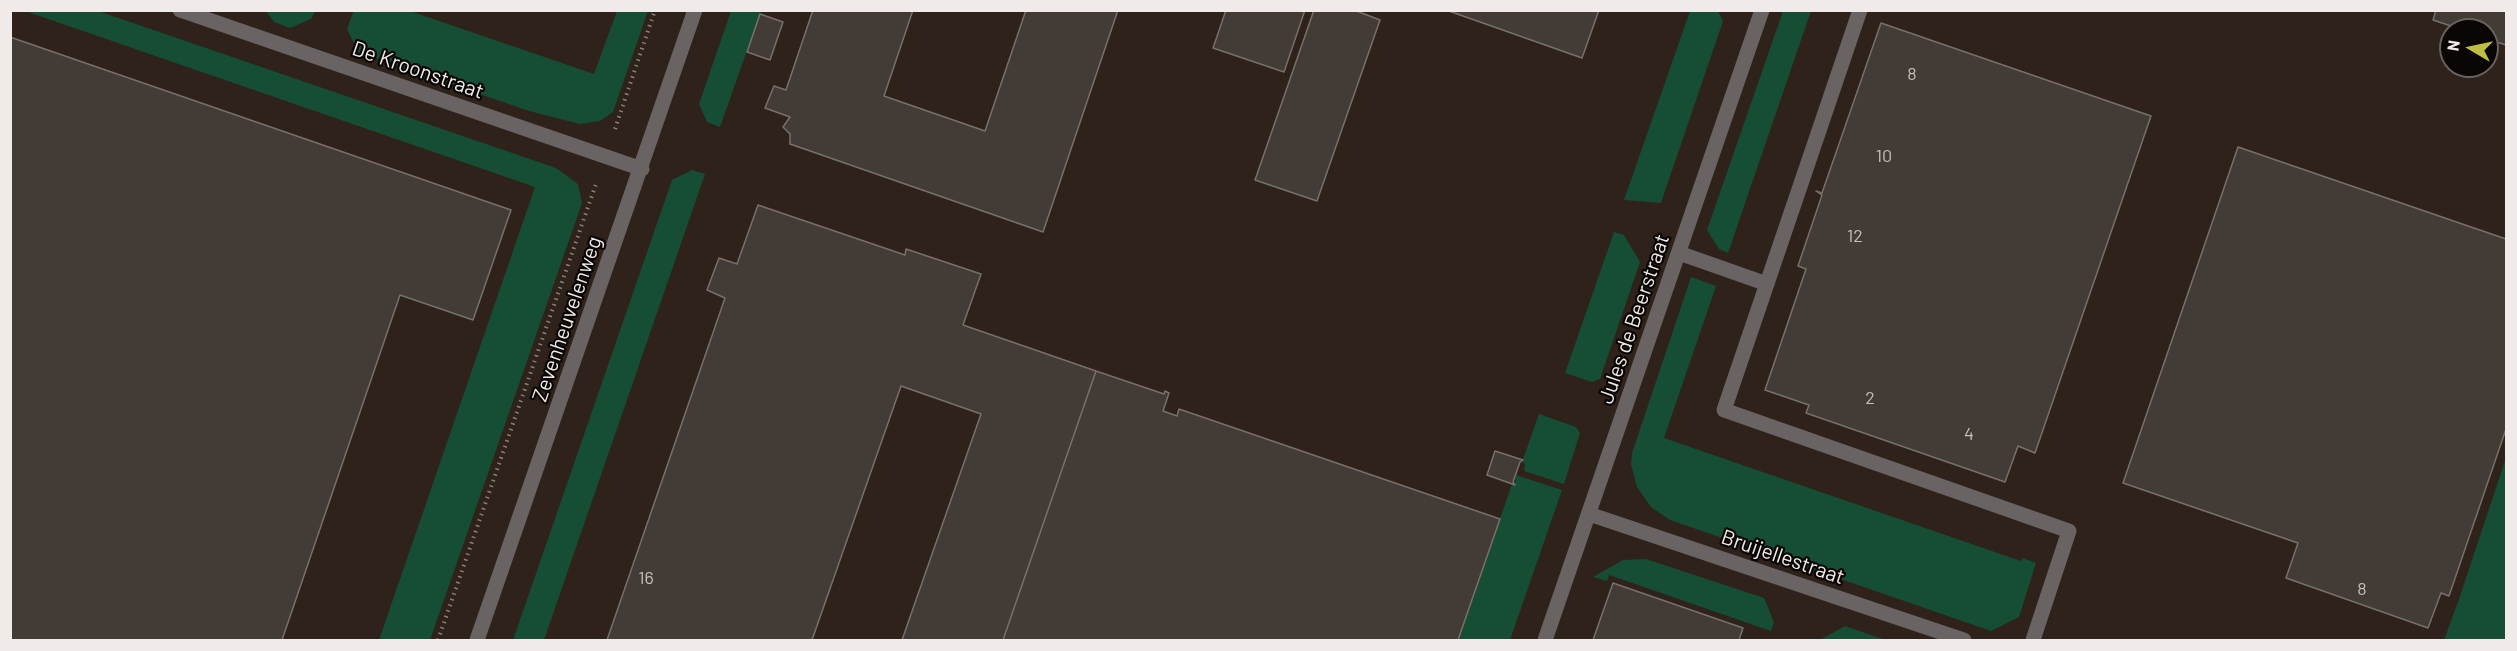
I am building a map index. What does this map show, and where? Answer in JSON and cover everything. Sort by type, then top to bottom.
[{"type":"street","name":"De Kroonstraat","points":[[180,10],[642,169]]},
{"type":"street","name":"Zevenheuvelenweg","points":[[477,640],[642,169],[695,10]]},
{"type":"street","name":"Jules de Beerstraat","points":[[1545,640],[1762,10]]},
{"type":"street","points":[[1860,10],[1724,410],[2068,531],[2033,640]]},
{"type":"street","points":[[1679,253],[1767,284]]},
{"type":"street","name":"Bruijellestraat","points":[[1589,514],[1964,640]]},
{"type":"path","name":"Zevenheuvelenweg","points":[[438,640],[655,10]]},
{"type":"shaded area","points":[[11,11],[2506,11],[2506,640],[11,640]]},
{"type":"green space","points":[[354,10],[410,11],[594,74],[617,11],[648,11],[613,112],[600,121],[580,124],[529,111],[358,52],[347,29]]},
{"type":"green space","points":[[25,11],[98,11],[556,168],[578,184],[582,203],[430,640],[379,640],[535,187]]},
{"type":"green space","points":[[266,11],[315,11],[311,19],[290,28],[274,22]]},
{"type":"green space","points":[[731,11],[761,11],[720,127],[707,122],[699,104]]},
{"type":"green space","points":[[1690,11],[1718,11],[1723,21],[1661,203],[1624,200]]},
{"type":"green space","points":[[1783,11],[1811,11],[1728,253],[1719,249],[1707,230]]},
{"type":"green space","points":[[692,170],[705,174],[544,640],[513,640],[672,180]]},
{"type":"green space","points":[[1614,232],[1624,235],[1640,262],[1600,379],[1592,382],[1565,373]]},
{"type":"green space","points":[[1691,277],[1716,286],[1664,438],[2021,561],[2023,558],[2036,563],[2019,617],[1991,631],[1670,520],[1651,507],[1637,487],[1631,464],[1632,453]]},
{"type":"green space","points":[[1539,414],[1576,427],[1580,433],[1564,484],[1524,471],[1525,464],[1522,462]]},
{"type":"green space","points":[[2506,458],[2506,640],[2444,640],[2459,599]]},
{"type":"green space","points":[[1516,475],[1562,490],[1510,640],[1458,640],[1512,484],[1515,484]]},
{"type":"green space","points":[[1646,559],[1764,598],[1774,622],[1771,631],[1609,575],[1607,581],[1593,577],[1623,560]]},
{"type":"green space","points":[[1845,626],[1859,631],[1886,640],[1820,640]]},
{"type":"building","points":[[813,10],[913,10],[884,96],[985,131],[1026,10],[1118,10],[1043,232],[790,144],[790,134],[783,127],[790,117],[765,108],[774,86],[786,90]]},
{"type":"building","points":[[1226,10],[1305,10],[1284,72],[1213,48]]},
{"type":"building","points":[[1314,10],[1354,10],[1380,20],[1317,201],[1255,180]]},
{"type":"building","points":[[1446,10],[1599,10],[1582,58]]},
{"type":"building","points":[[2436,10],[2506,10],[2506,45],[2499,43],[2499,18],[2439,18],[2439,22],[2433,20]]},
{"type":"building","points":[[760,14],[783,22],[770,60],[747,52]]},
{"type":"building","points":[[1881,23],[2151,116],[2035,453],[2018,446],[2005,482],[1806,413],[1809,405],[1765,390],[1806,269],[1798,266],[1822,195],[1816,191],[1822,193]]},
{"type":"building","points":[[10,37],[511,210],[473,320],[400,295],[282,640],[10,640]]},
{"type":"building","points":[[2238,147],[2506,239],[2506,429],[2449,596],[2441,593],[2428,628],[2286,578],[2298,543],[2123,483]]},
{"type":"building","points":[[758,205],[905,255],[906,249],[981,274],[963,325],[1096,371],[1003,640],[902,640],[981,414],[901,386],[812,640],[607,640],[725,298],[707,290],[719,258],[737,264]]},
{"type":"building","points":[[1096,371],[1164,394],[1165,391],[1169,393],[1163,411],[1177,416],[1179,409],[1500,519],[1458,640],[1003,640]]},
{"type":"building","points":[[1495,451],[1523,460],[1520,462],[1513,482],[1515,485],[1487,475]]},
{"type":"building","points":[[1613,583],[1743,628],[1739,640],[1593,640]]}]
